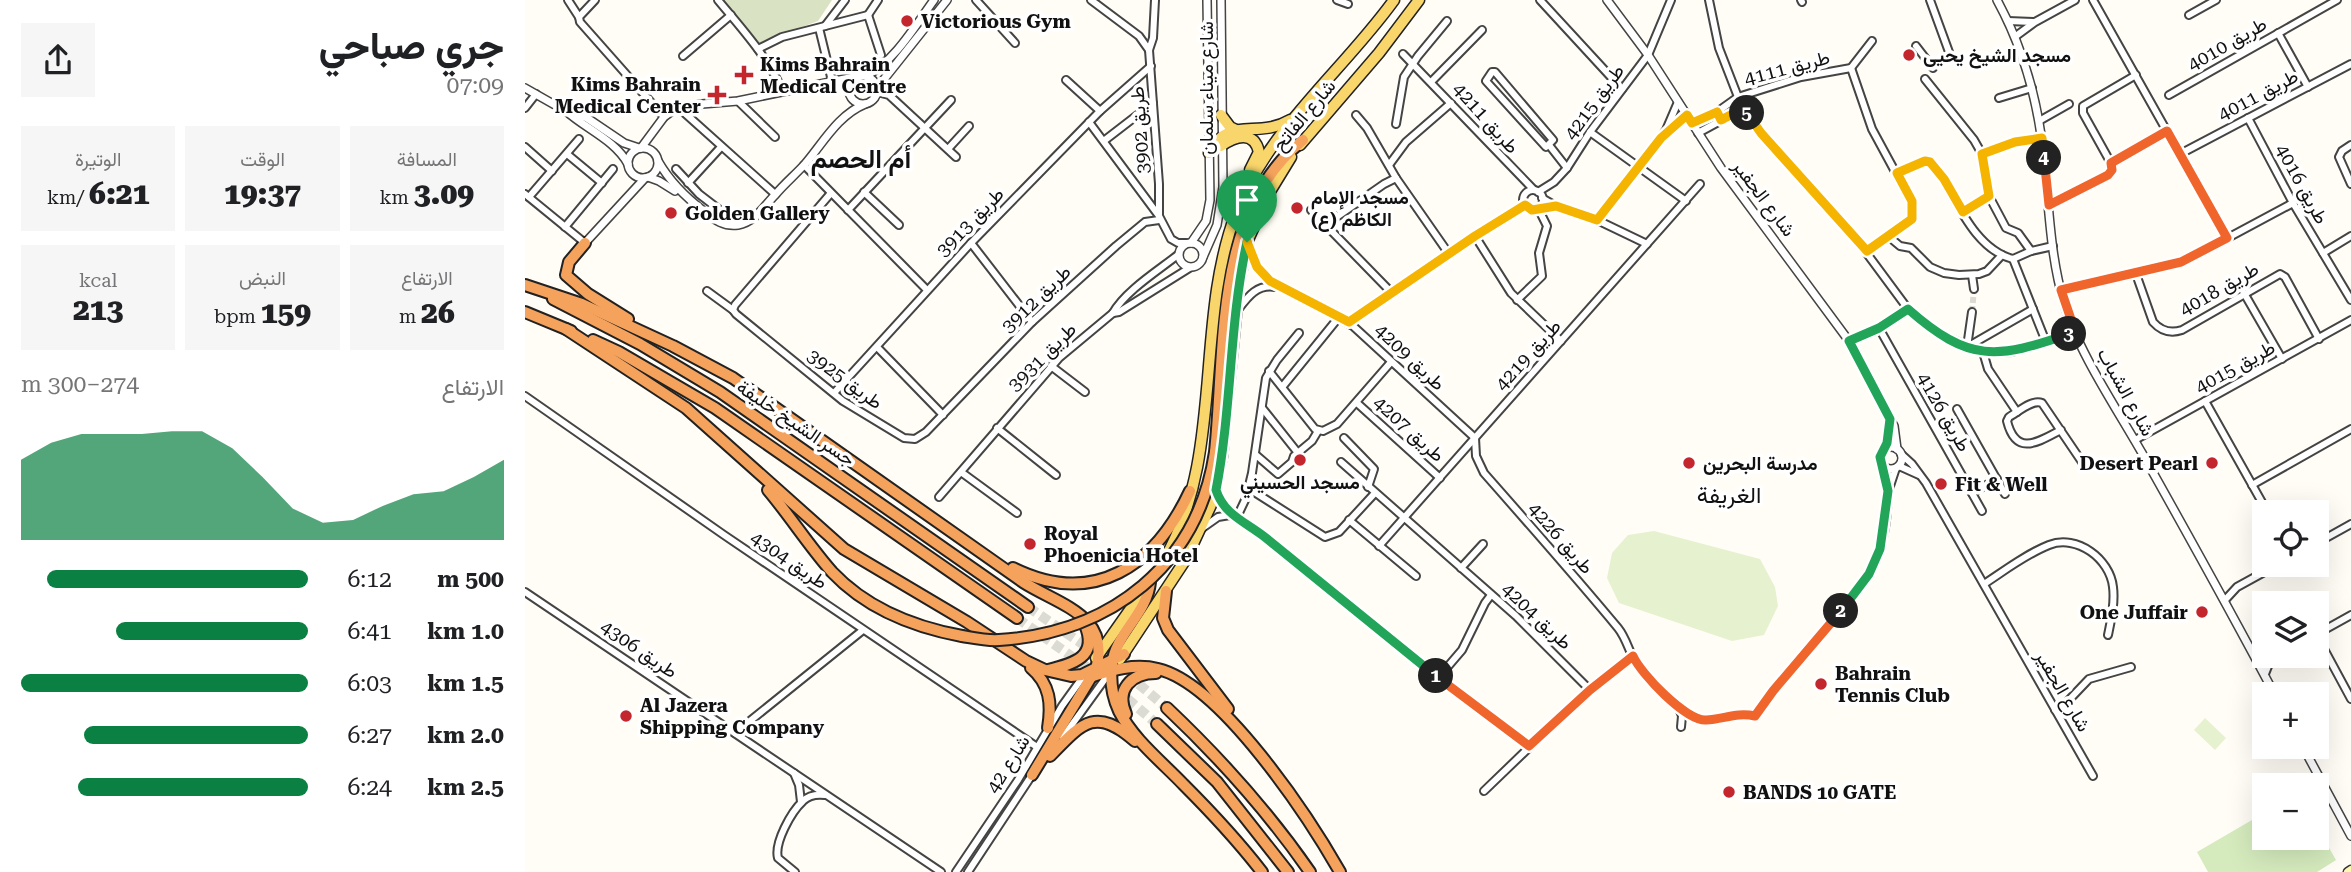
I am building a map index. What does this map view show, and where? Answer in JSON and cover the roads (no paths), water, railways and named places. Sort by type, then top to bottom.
[{"type":"highway","points":[[718,437],[755,474],[822,560],[846,586],[895,617],[929,630],[997,640],[1044,634],[1080,624],[1132,596],[1162,568],[1187,534],[1208,486],[1215,452],[1227,300],[1235,251],[1265,183],[1278,164],[1303,141]]},
{"type":"highway","points":[[585,243],[567,265],[566,275],[587,294],[760,396],[1045,596],[1092,625],[1097,634],[1100,653],[1032,775]]},
{"type":"highway","points":[[529,286],[582,304],[673,346]]},
{"type":"highway","name":"جسر الشيخ خليفة","points":[[529,286],[569,309],[598,321],[702,380],[1028,607]]},
{"type":"highway","points":[[525,312],[566,329],[685,408],[844,549],[1045,670],[1071,676],[1089,675],[1116,661],[1173,673],[1190,683],[1208,698],[1250,744],[1303,813],[1340,872]]},
{"type":"highway","name":"جسر الشيخ خليفة","points":[[566,329],[619,352],[688,390],[1017,618]]},
{"type":"highway","points":[[983,553],[1033,577],[1048,581],[1082,582],[1117,574],[1145,557],[1157,545],[1176,519],[1190,491]]},
{"type":"highway","points":[[1150,582],[1146,599],[1116,647],[1115,701],[1121,715],[1159,761]]},
{"type":"highway","points":[[1166,591],[1163,618],[1168,630],[1237,721],[1250,744]]},
{"type":"highway","points":[[1045,670],[1068,665],[1086,652],[1090,638],[1081,616]]},
{"type":"highway","points":[[1013,652],[1044,682],[1050,700],[1048,728]]},
{"type":"highway","points":[[1133,729],[1124,710],[1125,687],[1135,676],[1173,673]]},
{"type":"highway","points":[[1167,708],[1228,767],[1258,801],[1310,872]]},
{"type":"highway","points":[[1050,756],[1078,729],[1098,721],[1116,725],[1159,761],[1222,824],[1262,872]]},
{"type":"highway","points":[[1157,724],[1217,782],[1288,872]]},
{"type":"main road","name":"شارع الفاتح","points":[[1100,653],[1167,555],[1190,491],[1202,434],[1222,266],[1233,223],[1246,190],[1269,153],[1299,114],[1394,0]]},
{"type":"main road","name":"شارع الفاتح","points":[[1116,661],[1186,559],[1216,490],[1247,242],[1277,180],[1303,141],[1379,53],[1419,0]]},
{"type":"main road","points":[[1220,115],[1236,130],[1270,129],[1299,114]]},
{"type":"main road","points":[[1209,153],[1221,140],[1236,130]]},
{"type":"main road","points":[[1221,140],[1244,137],[1255,141],[1259,152],[1246,179],[1246,190]]},
{"type":"street","points":[[569,0],[582,25],[662,120]]},
{"type":"street","points":[[579,17],[595,0]]},
{"type":"street","points":[[718,0],[758,49],[783,92]]},
{"type":"street","points":[[830,81],[822,27],[845,0]]},
{"type":"street","points":[[758,49],[782,37],[868,15],[878,0]]},
{"type":"street","points":[[843,117],[851,82],[880,66],[934,0]]},
{"type":"street","points":[[525,88],[562,109],[609,142],[620,152],[635,175],[659,181],[720,223],[736,225],[751,220],[804,165],[843,117],[874,99],[877,90],[947,0]]},
{"type":"street","points":[[976,0],[1015,43]]},
{"type":"street","points":[[1091,0],[1139,36],[1149,50]]},
{"type":"street","name":"طريق 3902","points":[[1155,0],[1153,38],[1149,50],[1159,218]]},
{"type":"street","name":"شارع ميناء سلمان","points":[[1188,243],[1203,228],[1209,212],[1207,0]]},
{"type":"street","name":"شارع ميناء سلمان","points":[[1203,257],[1217,225],[1221,202],[1221,0]]},
{"type":"street","points":[[1337,0],[1348,4]]},
{"type":"street","points":[[1540,0],[1622,89]]},
{"type":"street","name":"شارع الجفير","points":[[1607,0],[1648,55],[1721,168],[1849,341],[1890,419],[1896,433],[1899,452],[1920,476],[2093,776]]},
{"type":"street","name":"طريق 4215","points":[[1524,195],[1538,193],[1554,182],[1567,168],[1590,132],[1648,55],[1671,0]]},
{"type":"street","name":"طريق 4111","points":[[1692,123],[1744,108],[1719,48],[1708,0]]},
{"type":"street","points":[[1930,0],[1949,52]]},
{"type":"street","name":"شارع الشباب","points":[[1997,0],[2015,36],[2032,88],[2042,138],[2053,246],[2061,290],[2075,331],[2269,682]]},
{"type":"street","points":[[2015,36],[2075,0]]},
{"type":"street","points":[[2093,0],[2227,238]]},
{"type":"street","points":[[2189,15],[2216,0]]},
{"type":"street","name":"طريق 4010","points":[[2169,95],[2337,0]]},
{"type":"street","points":[[683,56],[731,15]]},
{"type":"street","points":[[868,15],[881,55]]},
{"type":"street","points":[[1396,124],[1402,82],[1412,63],[1447,21]]},
{"type":"street","points":[[2008,21],[2035,22]]},
{"type":"street","name":"طريق 4211","points":[[1432,81],[1482,30]]},
{"type":"street","points":[[2278,33],[2308,87]]},
{"type":"street","name":"طريق 4111","points":[[1698,133],[1738,97],[1801,77],[1851,68],[1873,41]]},
{"type":"street","points":[[1916,46],[1933,68]]},
{"type":"street","name":"طريق 4211","points":[[1403,54],[1538,193],[1556,206],[1597,220],[1647,244]]},
{"type":"street","name":"طريق 4011","points":[[2180,153],[2351,64]]},
{"type":"street","name":"طريق 3913","points":[[834,393],[971,243],[1100,111],[1151,66]]},
{"type":"street","points":[[1851,68],[1872,129],[1912,201],[1912,219],[1867,251]]},
{"type":"street","name":"طريق 4215","points":[[1492,72],[1515,94],[1553,140],[1549,145],[1544,147],[1486,81],[1492,72]]},
{"type":"street","points":[[2049,205],[2112,170],[2111,163],[2083,113],[2083,106],[2136,75]]},
{"type":"street","points":[[626,198],[631,183],[631,155],[662,120],[678,108],[739,102],[862,76],[872,79],[877,90],[889,95],[955,157]]},
{"type":"street","points":[[1925,79],[1974,140],[1982,154],[1989,196],[2006,228],[2018,233],[2031,251]]},
{"type":"street","points":[[1066,80],[1100,111]]},
{"type":"street","points":[[830,81],[841,84],[855,102],[865,104]]},
{"type":"street","points":[[1999,98],[2032,88]]},
{"type":"street","points":[[525,107],[536,94]]},
{"type":"street","points":[[848,210],[951,100]]},
{"type":"street","points":[[739,102],[775,137]]},
{"type":"street","points":[[1597,220],[1661,138],[1671,122],[1678,102]]},
{"type":"street","points":[[1105,140],[1153,103]]},
{"type":"street","points":[[1389,165],[1406,142],[1451,103]]},
{"type":"street","points":[[2039,121],[2069,104]]},
{"type":"street","points":[[678,108],[775,194]]},
{"type":"street","points":[[1744,108],[1761,133],[1833,210],[1867,251],[1908,309],[1933,329],[1967,347],[1983,352],[2012,352],[2075,331]]},
{"type":"street","points":[[562,109],[587,118],[624,143],[650,149],[658,158],[667,177],[684,196]]},
{"type":"street","points":[[1356,115],[1449,254]]},
{"type":"street","points":[[1661,138],[1687,115]]},
{"type":"street","name":"طريق 4016","points":[[2248,118],[2293,203],[2351,300]]},
{"type":"street","points":[[579,139],[527,196],[585,243],[626,198],[656,171],[658,158],[655,139],[662,120]]},
{"type":"street","points":[[1089,122],[1105,140],[1171,239],[1178,243],[1188,243],[1200,247],[1203,257],[1199,264],[1191,267],[1181,262],[1179,254],[1182,247],[1188,243]]},
{"type":"street","points":[[948,149],[969,126]]},
{"type":"street","points":[[2111,163],[2167,131]]},
{"type":"street","points":[[1590,132],[1686,201]]},
{"type":"street","points":[[1982,154],[2015,142],[2042,138]]},
{"type":"street","name":"طريق 4215","points":[[1549,145],[1567,168]]},
{"type":"street","points":[[2351,145],[2342,151],[2339,157],[2351,184]]},
{"type":"street","points":[[525,147],[552,171]]},
{"type":"street","points":[[688,183],[722,147]]},
{"type":"street","points":[[567,153],[602,183]]},
{"type":"street","points":[[1897,173],[1925,161],[1930,162],[1979,236],[2002,255],[2013,259],[2053,246]]},
{"type":"street","points":[[804,165],[927,290]]},
{"type":"street","points":[[565,227],[613,169]]},
{"type":"street","points":[[676,169],[699,194],[725,214]]},
{"type":"street","name":"طريق 4211","points":[[1518,175],[1525,205],[1529,209],[1556,206]]},
{"type":"street","points":[[1325,225],[1366,195],[1396,178]]},
{"type":"street","name":"طريق 4219","points":[[1379,546],[1700,184]]},
{"type":"street","points":[[865,192],[899,225]]},
{"type":"street","points":[[733,310],[831,193]]},
{"type":"street","points":[[1517,300],[1539,280],[1543,271],[1539,253],[1547,226],[1539,208],[1538,193]]},
{"type":"street","points":[[693,203],[699,194]]},
{"type":"street","points":[[1963,212],[1989,196]]},
{"type":"street","points":[[2061,290],[2181,262],[2293,203]]},
{"type":"street","points":[[1349,322],[1525,205]]},
{"type":"street","points":[[1311,210],[1391,292]]},
{"type":"street","name":"طريق 3912","points":[[943,415],[1032,322],[1136,228],[1149,220],[1159,218]]},
{"type":"street","points":[[1475,236],[1501,280],[1517,300],[1562,341]]},
{"type":"street","points":[[1888,236],[1900,246],[1911,248],[1930,267],[1944,273],[1972,275],[1987,271],[2002,255]]},
{"type":"street","points":[[2323,253],[2351,236]]},
{"type":"street","name":"طريق 4209","points":[[1247,242],[1260,272],[1280,288],[1349,322],[1475,438]]},
{"type":"street","points":[[971,243],[1032,322]]},
{"type":"street","name":"طريق 3931","points":[[1114,313],[1117,306],[1179,254]]},
{"type":"street","points":[[2013,259],[2046,342]]},
{"type":"street","name":"طريق 3931","points":[[939,497],[1070,347],[1114,313],[1191,267]]},
{"type":"street","name":"طريق 4018","points":[[2136,274],[2153,322],[2157,327],[2170,332],[2182,330],[2274,275],[2283,275],[2319,339]]},
{"type":"street","points":[[1972,275],[1975,289]]},
{"type":"street","points":[[1237,311],[1257,290],[1266,286],[1280,288]]},
{"type":"street","points":[[1137,288],[1142,297]]},
{"type":"street","name":"طريق 3925","points":[[707,291],[834,393],[909,440],[920,437],[943,415]]},
{"type":"street","points":[[2244,293],[2282,359]]},
{"type":"street","points":[[1849,341],[1879,328],[1908,309]]},
{"type":"street","points":[[1967,347],[2033,309]]},
{"type":"street","points":[[1967,347],[1972,312]]},
{"type":"street","points":[[1283,386],[1339,317]]},
{"type":"street","name":"طريق 4015","points":[[2135,440],[2351,320]]},
{"type":"street","name":"طريق 4126","points":[[1879,328],[1982,511]]},
{"type":"street","points":[[1234,516],[1248,488],[1256,455],[1269,371],[1299,333]]},
{"type":"street","points":[[877,347],[943,415]]},
{"type":"street","points":[[1983,352],[1991,373],[2017,412]]},
{"type":"street","name":"طريق 4207","points":[[1256,455],[1278,474],[1312,441],[1318,431],[1334,426],[1391,362]]},
{"type":"street","points":[[1051,366],[1085,392]]},
{"type":"street","points":[[1269,371],[1318,431]]},
{"type":"street","name":"طريق 4304","points":[[525,396],[1037,747]]},
{"type":"street","points":[[2061,430],[2037,442],[2022,443],[2014,438],[2007,423],[2009,417],[2036,401],[2041,401],[2061,430],[2083,462]]},
{"type":"street","points":[[2205,401],[2261,500]]},
{"type":"street","name":"طريق 4207","points":[[1357,403],[1440,478]]},
{"type":"street","points":[[1263,409],[1298,453]]},
{"type":"street","points":[[1957,409],[2005,494]]},
{"type":"street","points":[[1888,491],[1880,457],[1885,449],[1890,419]]},
{"type":"street","points":[[997,428],[1056,475]]},
{"type":"street","points":[[2252,485],[2351,429]]},
{"type":"street","points":[[1344,438],[1374,470],[1368,487]]},
{"type":"street","name":"طريق 4226","points":[[1475,438],[1475,450],[1481,468],[1620,631],[1645,675],[1693,716],[1706,720],[1738,714],[1755,716],[1844,608],[1874,567],[1882,538],[1888,491]]},
{"type":"street","points":[[1885,449],[1899,452],[1902,460],[1888,491]]},
{"type":"street","name":"طريق 4204","points":[[1341,462],[1542,641],[1590,690]]},
{"type":"street","points":[[1883,467],[1889,470],[1897,467],[1920,476]]},
{"type":"street","points":[[961,472],[1017,513]]},
{"type":"street","points":[[1972,494],[1997,479]]},
{"type":"street","points":[[1248,488],[1320,535],[1335,535],[1375,493]]},
{"type":"street","points":[[1216,490],[1234,516],[1266,538],[1438,678],[1529,746]]},
{"type":"street","points":[[1201,529],[1218,517],[1234,516]]},
{"type":"street","points":[[1349,520],[1416,576]]},
{"type":"street","points":[[2329,536],[2351,524]]},
{"type":"street","points":[[1984,584],[2050,544],[2064,542],[2079,545],[2101,560],[2113,585],[2108,635]]},
{"type":"street","points":[[1461,568],[1483,544]]},
{"type":"street","points":[[2225,600],[2238,587],[2256,577]]},
{"type":"street","points":[[2219,589],[2238,587]]},
{"type":"street","name":"طريق 4306","points":[[525,592],[941,872]]},
{"type":"street","points":[[1438,678],[1462,650],[1491,595]]},
{"type":"street","points":[[2329,628],[2351,615]]},
{"type":"street","points":[[736,733],[863,630]]},
{"type":"street","points":[[1484,791],[1590,690],[1633,656]]},
{"type":"street","points":[[2329,658],[2351,699]]},
{"type":"street","name":"شارع الفاتح","points":[[1094,693],[1116,661]]},
{"type":"street","points":[[2055,710],[2068,701],[2089,679],[2131,667]]},
{"type":"street","points":[[2265,674],[2267,668]]},
{"type":"street","name":"شارع 42","points":[[957,872],[1019,780],[1048,728],[1089,675]]},
{"type":"street","name":"شارع 42","points":[[968,872],[1032,775],[1050,756],[1094,693]]},
{"type":"street","points":[[1677,704],[1682,716],[1681,727]]},
{"type":"street","points":[[2309,759],[2351,836]]},
{"type":"street","points":[[793,771],[799,785],[801,802]]},
{"type":"street","points":[[795,872],[783,864],[777,855],[777,843],[801,802],[812,795],[827,795]]},
{"type":"street","points":[[995,814],[1003,820]]},
{"type":"tunnel","points":[[1972,312],[1974,289]]},
{"type":"tunnel","points":[[1028,607],[1128,675],[1167,708]]},
{"type":"tunnel","points":[[1017,618],[1098,675]]},
{"type":"tunnel","points":[[1116,689],[1157,724]]},
{"type":"place","name":"Victorious Gym","points":[[907,21]]},
{"type":"place","name":"مسجد الشيخ يحيى","points":[[1909,55]]},
{"type":"place","name":"Kims Bahrain Medical Centre","points":[[744,75]]},
{"type":"place","name":"Kims Bahrain Medical Center","points":[[717,95]]},
{"type":"place","name":"مسجد الإمام الكاظم (ع)","points":[[1297,208]]},
{"type":"place","name":"Golden Gallery","points":[[671,213]]},
{"type":"place","name":"مسجد الحسيني","points":[[1300,460]]},
{"type":"place","name":"مدرسة البحرين","points":[[1689,463]]},
{"type":"place","name":"Desert Pearl","points":[[2212,463]]},
{"type":"place","name":"Fit & Well","points":[[1941,484]]},
{"type":"place","name":"Royal Phoenicia Hotel","points":[[1030,544]]},
{"type":"place","name":"One Juffair","points":[[2202,612]]},
{"type":"place","name":"Bahrain Tennis Club","points":[[1821,684]]},
{"type":"place","name":"Al Jazera Shipping Company","points":[[626,716]]},
{"type":"place","name":"BANDS 10 GATE","points":[[1729,792]]},
{"type":"district","name":"أم الحصم","points":[[861,159]]},
{"type":"district","name":"الغريفة","points":[[1729,495]]}]
